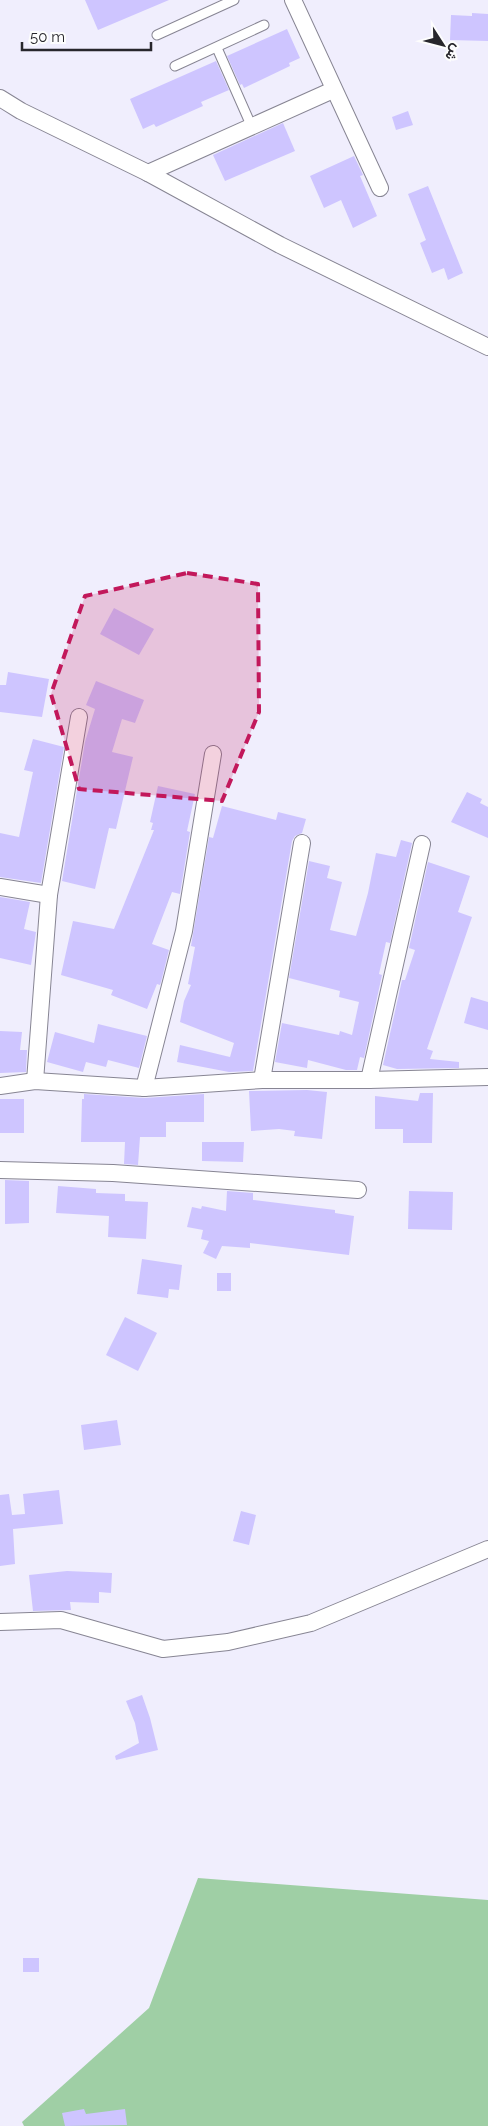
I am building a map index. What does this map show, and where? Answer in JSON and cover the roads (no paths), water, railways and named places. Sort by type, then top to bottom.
[{"type":"street","points":[[293,0],[380,188]]},
{"type":"street","points":[[148,172],[334,90]]},
{"type":"street","points":[[0,98],[20,110],[148,172],[280,245],[488,347]]},
{"type":"street","points":[[35,1081],[50,895],[79,717]]},
{"type":"street","points":[[144,1088],[184,931],[213,754]]},
{"type":"street","points":[[262,1080],[302,843]]},
{"type":"street","points":[[369,1080],[422,844]]},
{"type":"street","points":[[0,887],[50,895]]},
{"type":"street","points":[[0,1086],[35,1081],[144,1088],[262,1080],[488,1077]]},
{"type":"street","points":[[0,1170],[113,1173],[358,1190]]},
{"type":"street","points":[[0,1622],[61,1620],[164,1649],[228,1642],[311,1622],[488,1550]]},
{"type":"lane","points":[[156,35],[234,0]]},
{"type":"lane","points":[[175,66],[264,25]]},
{"type":"lane","points":[[217,48],[251,125]]}]
